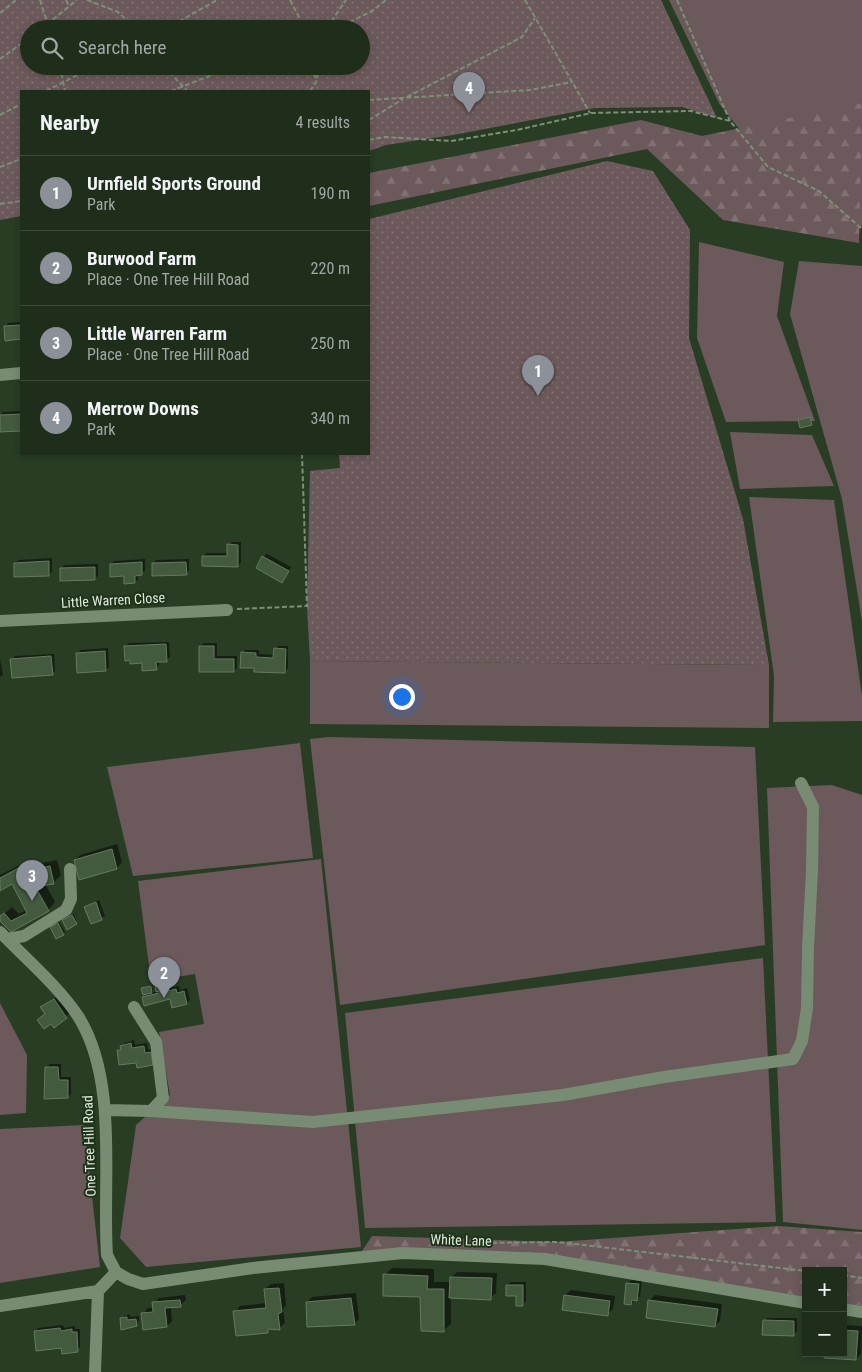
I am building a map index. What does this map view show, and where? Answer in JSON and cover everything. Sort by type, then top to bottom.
[{"type":"street","points":[[0,376],[20,373]]},
{"type":"street","name":"Little Warren Close","points":[[0,621],[227,610]]},
{"type":"street","points":[[105,1110],[151,1111],[313,1122],[563,1095],[664,1076],[793,1059],[802,1040],[807,1008],[812,870],[813,807],[801,783]]},
{"type":"street","points":[[3,935],[24,936],[66,910],[71,898],[70,869]]},
{"type":"street","name":"One Tree Hill Road","points":[[3,935],[78,1016],[98,1063],[105,1110],[107,1256],[116,1272]]},
{"type":"street","points":[[134,1007],[156,1042],[163,1098],[151,1111]]},
{"type":"street","name":"White Lane","points":[[116,1272],[128,1280],[144,1284],[253,1268],[402,1253],[526,1258],[643,1274],[802,1302]]},
{"type":"street","points":[[0,1306],[98,1291],[116,1272]]},
{"type":"street","points":[[95,1372],[98,1291]]},
{"type":"street","points":[[847,1310],[862,1312]]},
{"type":"path","points":[[0,13],[16,0]]},
{"type":"path","points":[[40,0],[46,20]]},
{"type":"path","points":[[66,0],[69,6]]},
{"type":"path","points":[[52,20],[77,0]]},
{"type":"path","points":[[87,0],[118,12],[126,20]]},
{"type":"path","points":[[182,20],[216,0]]},
{"type":"path","points":[[290,0],[300,20]]},
{"type":"path","points":[[332,20],[346,0]]},
{"type":"path","points":[[354,20],[372,11],[386,0]]},
{"type":"path","points":[[525,0],[590,113]]},
{"type":"path","points":[[678,0],[730,121],[768,167],[819,191],[862,229]]},
{"type":"path","points":[[370,119],[406,97],[522,37],[535,18]]},
{"type":"path","points":[[0,59],[20,45]]},
{"type":"path","points":[[62,75],[65,90]]},
{"type":"path","points":[[48,90],[78,75]]},
{"type":"path","points":[[170,75],[186,90]]},
{"type":"path","points":[[172,90],[210,75]]},
{"type":"path","points":[[314,75],[316,82]]},
{"type":"path","points":[[311,90],[318,75]]},
{"type":"path","points":[[370,100],[530,90],[572,82]]},
{"type":"path","points":[[0,115],[20,105]]},
{"type":"path","points":[[370,140],[385,137],[451,140],[517,130],[590,113],[691,111],[730,121]]},
{"type":"path","points":[[0,167],[20,159]]},
{"type":"path","points":[[0,204],[20,201]]},
{"type":"path","points":[[227,610],[307,606],[302,455]]},
{"type":"path","points":[[469,1243],[558,1242],[802,1271]]},
{"type":"path","points":[[847,1276],[862,1278]]},
{"type":"green space","points":[[0,0],[661,0],[717,118],[682,107],[595,108],[453,135],[386,145],[370,151],[370,90],[20,90],[20,216],[0,220]]},
{"type":"green space","points":[[669,0],[862,0],[862,227],[761,156],[720,105]]},
{"type":"green space","points":[[862,103],[859,243],[723,220],[647,149],[370,206],[370,173],[641,120],[702,136]]},
{"type":"green space","points":[[607,161],[653,171],[690,230],[689,338],[743,519],[769,665],[310,661],[307,606],[310,471],[340,468],[339,455],[370,455],[370,219]]},
{"type":"green space","points":[[699,242],[784,262],[777,316],[815,421],[726,422],[697,338]]},
{"type":"green space","points":[[799,261],[862,266],[862,621],[842,499],[790,314]]},
{"type":"green space","points":[[730,432],[812,435],[834,486],[740,489]]},
{"type":"green space","points":[[749,497],[834,500],[862,696],[862,721],[773,722],[774,676]]},
{"type":"green space","points":[[310,661],[769,665],[769,728],[310,724]]},
{"type":"green space","points":[[329,737],[755,747],[765,945],[340,1005],[310,739]]},
{"type":"green space","points":[[300,743],[313,858],[133,876],[107,767]]},
{"type":"green space","points":[[832,785],[862,795],[862,1230],[783,1222],[767,788]]},
{"type":"green space","points":[[321,859],[361,1247],[146,1267],[120,1238],[136,1125],[170,1095],[159,1032],[204,1024],[195,974],[151,981],[138,881]]},
{"type":"green space","points":[[763,958],[776,1222],[365,1228],[345,1013]]},
{"type":"green space","points":[[0,1003],[27,1055],[26,1113],[0,1115]]},
{"type":"green space","points":[[84,1125],[100,1267],[0,1283],[0,1129]]},
{"type":"green space","points":[[778,1226],[862,1232],[862,1306],[847,1304],[847,1267],[802,1267],[802,1296],[546,1254],[360,1254],[372,1236],[558,1242]]},
{"type":"building","points":[[20,325],[20,339],[5,341],[4,326]]},
{"type":"building","points":[[20,414],[20,431],[0,432],[0,415]]},
{"type":"building","points":[[810,417],[812,425],[800,428],[798,420]]},
{"type":"building","points":[[227,544],[238,545],[238,567],[202,566],[202,556],[227,556]]},
{"type":"building","points":[[262,556],[289,571],[282,583],[256,568]]},
{"type":"building","points":[[49,561],[49,576],[14,577],[14,563]]},
{"type":"building","points":[[142,562],[142,575],[135,576],[135,583],[124,584],[124,576],[110,577],[110,564]]},
{"type":"building","points":[[186,562],[187,575],[152,576],[152,563]]},
{"type":"building","points":[[95,567],[95,580],[60,581],[60,568]]},
{"type":"building","points":[[166,644],[167,662],[156,662],[157,670],[142,671],[142,663],[130,664],[130,660],[125,661],[124,646]]},
{"type":"building","points":[[199,646],[214,646],[214,659],[234,659],[234,672],[199,672]]},
{"type":"building","points":[[274,648],[286,649],[285,673],[254,672],[254,668],[240,668],[241,652],[256,653],[256,657],[273,658]]},
{"type":"building","points":[[105,651],[106,671],[77,673],[76,653]]},
{"type":"building","points":[[51,656],[53,675],[12,678],[10,659]]},
{"type":"building","points":[[112,849],[117,869],[79,880],[74,860]]},
{"type":"building","points":[[22,866],[25,872],[50,866],[54,884],[41,886],[40,880],[32,881],[49,911],[11,932],[0,921],[0,916],[4,913],[11,921],[27,913],[12,884],[0,891],[0,878]]},
{"type":"building","points":[[96,902],[102,920],[91,924],[84,907]]},
{"type":"building","points":[[72,915],[77,924],[67,930],[62,920]]},
{"type":"building","points":[[58,923],[64,935],[56,939],[50,927]]},
{"type":"building","points":[[165,983],[166,990],[156,992],[155,985]]},
{"type":"building","points":[[151,986],[152,993],[143,995],[141,988]]},
{"type":"building","points":[[176,989],[177,993],[184,991],[187,1004],[172,1008],[170,999],[144,1006],[142,997]]},
{"type":"building","points":[[54,999],[67,1018],[54,1028],[51,1024],[44,1029],[37,1020],[45,1014],[40,1007]]},
{"type":"building","points":[[131,1043],[132,1048],[144,1046],[145,1053],[151,1052],[153,1065],[137,1068],[136,1063],[119,1065],[117,1050],[121,1050],[120,1046]]},
{"type":"building","points":[[45,1067],[58,1067],[59,1080],[68,1080],[68,1098],[44,1099]]},
{"type":"building","points":[[383,1274],[428,1276],[427,1289],[444,1289],[444,1332],[421,1331],[420,1297],[383,1296]]},
{"type":"building","points":[[450,1277],[492,1278],[491,1300],[449,1298]]},
{"type":"building","points":[[626,1283],[639,1284],[637,1301],[632,1300],[631,1305],[624,1304]]},
{"type":"building","points":[[506,1285],[523,1285],[523,1306],[516,1306],[516,1296],[506,1296]]},
{"type":"building","points":[[279,1288],[282,1312],[278,1314],[280,1330],[268,1329],[268,1333],[236,1336],[233,1311],[266,1308],[264,1289]]},
{"type":"building","points":[[564,1295],[610,1301],[608,1316],[562,1310]]},
{"type":"building","points":[[351,1298],[355,1325],[307,1327],[306,1302]]},
{"type":"building","points":[[180,1300],[181,1307],[165,1308],[167,1327],[143,1330],[141,1313],[153,1312],[152,1302]]},
{"type":"building","points":[[648,1300],[718,1309],[715,1327],[646,1318]]},
{"type":"building","points":[[127,1317],[127,1320],[136,1319],[137,1326],[121,1330],[120,1318]]},
{"type":"building","points":[[763,1320],[794,1321],[794,1336],[762,1335]]},
{"type":"building","points":[[60,1328],[61,1331],[72,1329],[72,1332],[77,1332],[78,1352],[62,1354],[61,1348],[36,1351],[34,1331]]},
{"type":"building","points":[[847,1330],[858,1331],[856,1360],[824,1358],[847,1357]]},
{"type":"place","name":"Merrow Downs","points":[[469,113]]},
{"type":"place","name":"Urnfield Sports Ground","points":[[538,396]]},
{"type":"place","name":"Little Warren Farm","points":[[32,901]]},
{"type":"place","name":"Burwood Farm","points":[[164,998]]}]
